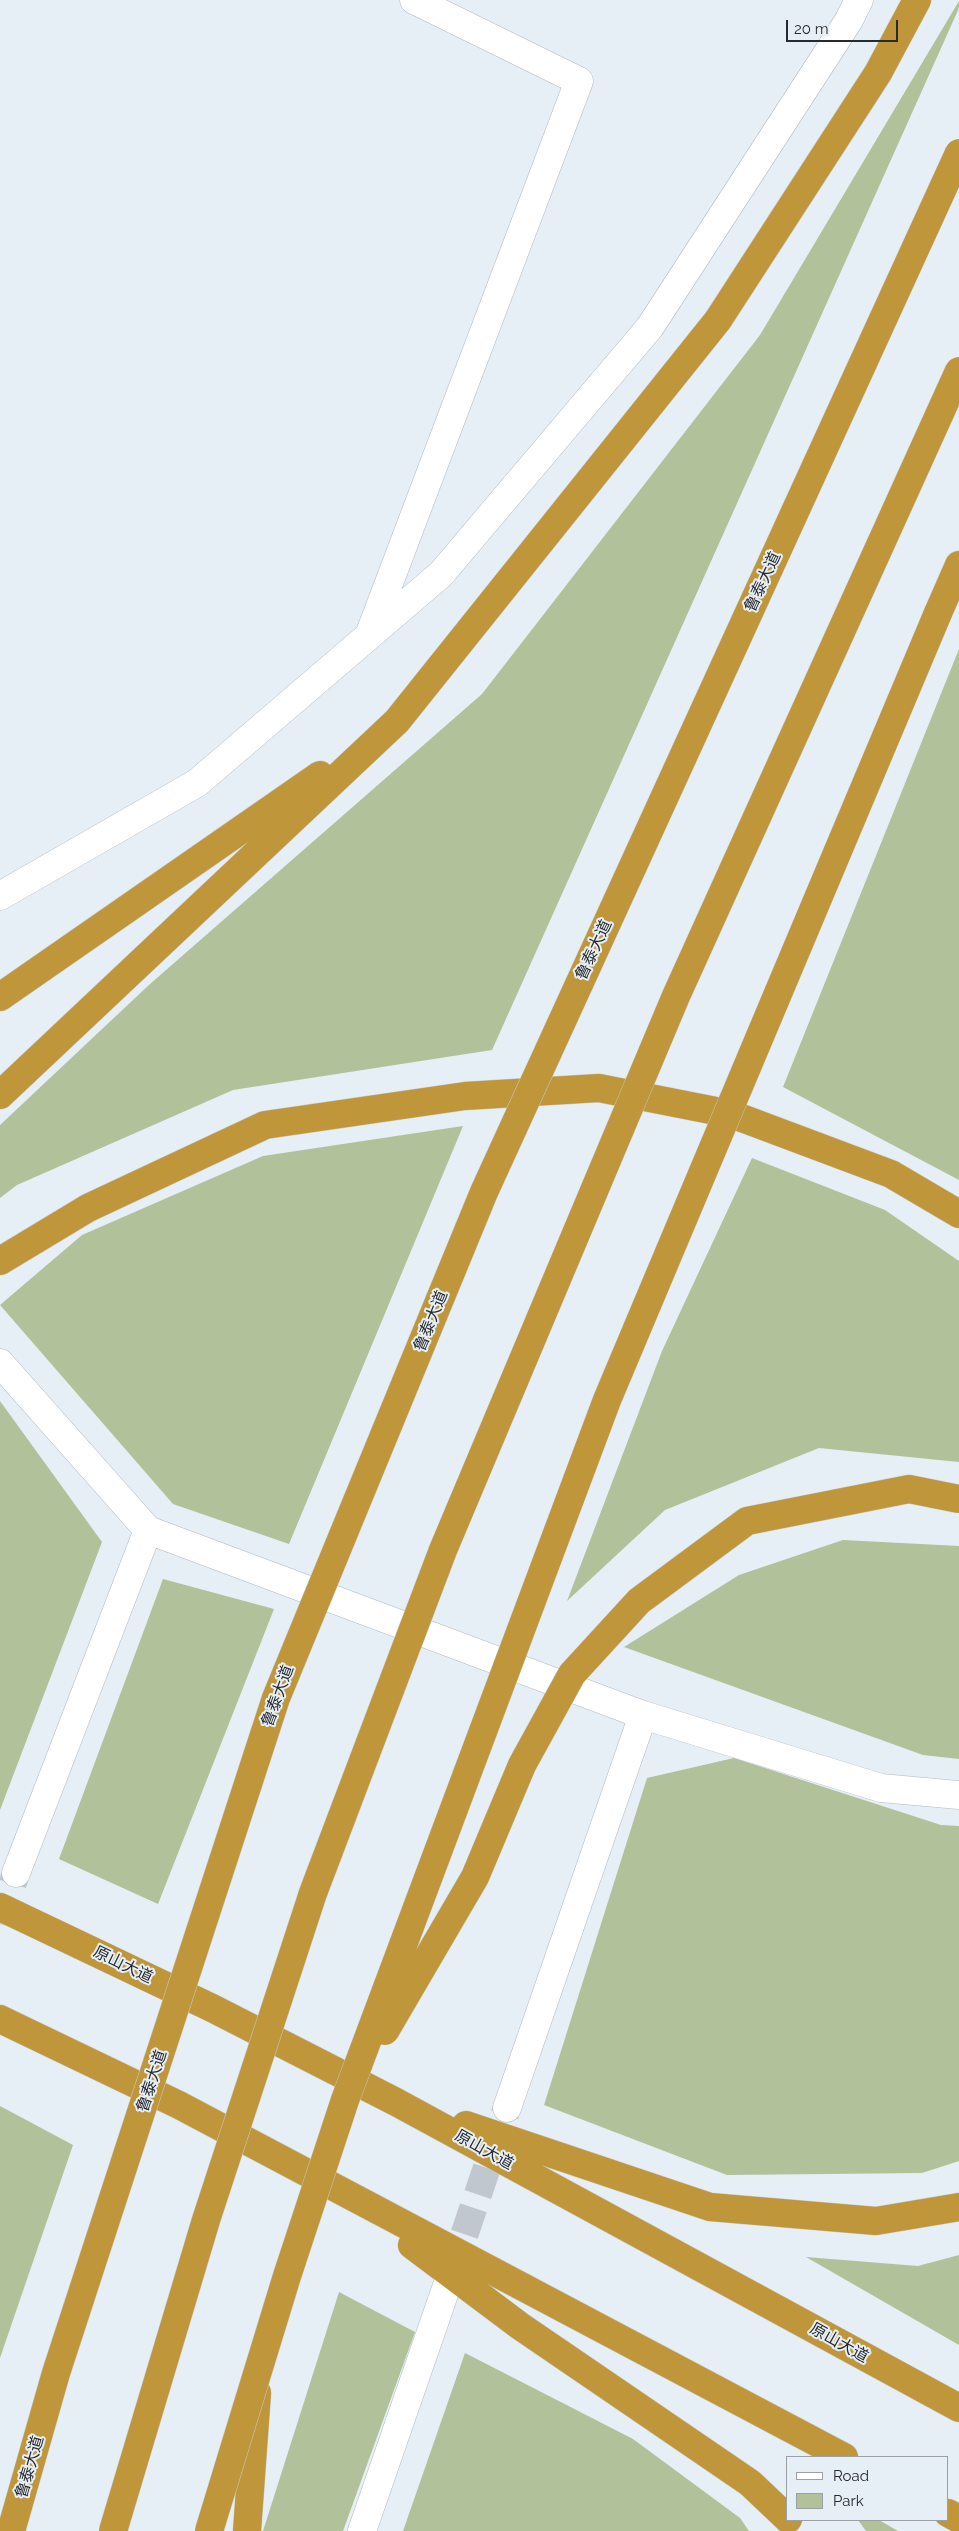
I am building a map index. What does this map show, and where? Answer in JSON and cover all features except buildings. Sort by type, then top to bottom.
[{"type":"highway","points":[[0,1095],[397,721],[718,320],[878,73],[917,0]]},
{"type":"highway","name":"鲁泰大道","points":[[11,2531],[56,2373],[276,1698],[484,1192],[959,153]]},
{"type":"highway","points":[[113,2531],[206,2220],[313,1893],[442,1550],[676,996],[959,371]]},
{"type":"highway","points":[[209,2531],[258,2376],[287,2276],[345,2100],[607,1400],[959,565]]},
{"type":"highway","points":[[0,997],[397,721]]},
{"type":"highway","points":[[0,1261],[88,1208],[265,1125],[465,1096],[599,1088],[731,1114],[891,1174],[959,1214]]},
{"type":"highway","points":[[345,2100],[475,1877],[522,1765],[572,1674],[639,1601],[747,1521],[909,1489],[959,1499]]},
{"type":"highway","name":"原山大道","points":[[0,1907],[212,2008],[396,2102],[959,2408]]},
{"type":"highway","points":[[0,2019],[179,2105],[842,2456]]},
{"type":"highway","points":[[396,2102],[710,2207],[876,2221],[959,2208]]},
{"type":"highway","points":[[341,2192],[612,2390],[750,2483],[786,2517]]},
{"type":"highway","points":[[247,2531],[258,2376]]},
{"type":"highway","points":[[790,2521],[800,2531]]},
{"type":"street","points":[[369,636],[579,81],[414,0]]},
{"type":"street","points":[[0,896],[197,783],[441,574],[650,327],[849,20],[859,0]]},
{"type":"street","points":[[0,1363],[148,1530],[644,1715],[881,1788],[959,1796]]},
{"type":"street","points":[[16,1873],[148,1530]]},
{"type":"street","points":[[507,2108],[644,1715]]},
{"type":"street","points":[[362,2531],[451,2274]]},
{"type":"green space","points":[[959,1],[959,8],[492,1050],[233,1090],[17,1185],[0,1198],[0,1125],[150,984],[482,694],[760,335]]},
{"type":"green space","points":[[959,649],[959,1180],[783,1087]]},
{"type":"green space","points":[[463,1126],[289,1544],[173,1504],[0,1305],[82,1235],[263,1156]]},
{"type":"green space","points":[[752,1158],[885,1210],[959,1261],[959,1462],[819,1448],[665,1510],[567,1601],[662,1351]]},
{"type":"green space","points":[[0,1401],[102,1542],[0,1810]]},
{"type":"green space","points":[[843,1540],[959,1546],[959,1759],[923,1755],[624,1647],[739,1575]]},
{"type":"green space","points":[[163,1579],[274,1609],[158,1904],[59,1859]]},
{"type":"green space","points":[[734,1758],[941,1825],[959,1826],[959,2161],[922,2173],[727,2175],[544,2105],[647,1778]]},
{"type":"green space","points":[[0,2106],[73,2145],[0,2358]]},
{"type":"green space","points":[[959,2255],[959,2345],[806,2257],[918,2266]]},
{"type":"green space","points":[[339,2292],[415,2332],[343,2531],[263,2531]]},
{"type":"green space","points":[[465,2353],[633,2439],[740,2518],[749,2531],[403,2531]]},
{"type":"green space","points":[[859,2521],[881,2521],[898,2531],[866,2531]]},
{"type":"tunnel","points":[[0,1924],[16,1873]]},
{"type":"tunnel","points":[[451,2274],[507,2108]]}]
